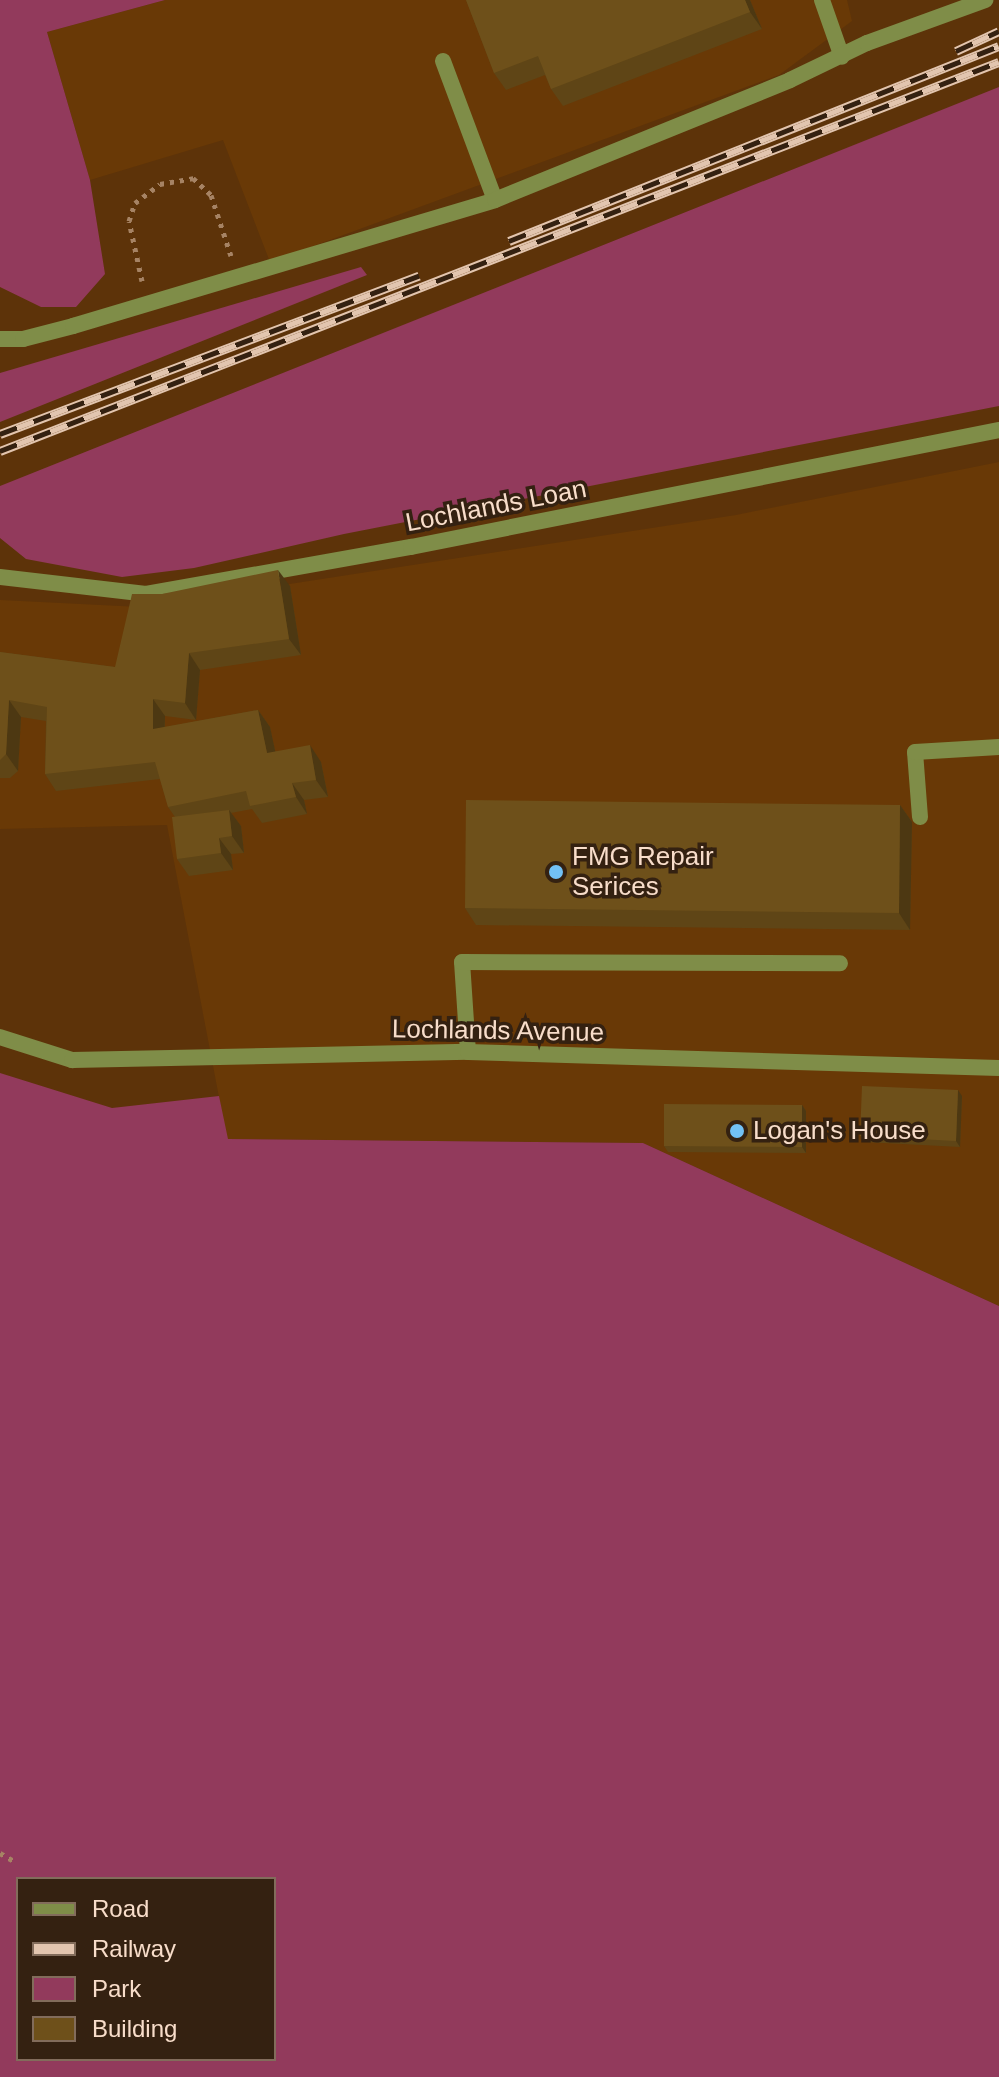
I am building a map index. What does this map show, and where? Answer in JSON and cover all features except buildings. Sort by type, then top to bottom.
[{"type":"street","points":[[822,0],[842,57]]},
{"type":"street","points":[[0,339],[23,339],[495,200],[842,57],[867,43],[985,0]]},
{"type":"street","points":[[443,61],[495,200]]},
{"type":"street","name":"Lochlands Loan","points":[[0,577],[146,594],[411,547],[999,430]]},
{"type":"street","points":[[920,817],[915,752],[999,747]]},
{"type":"street","points":[[468,1052],[462,962],[840,963]]},
{"type":"street","name":"Lochlands Avenue","points":[[0,1037],[72,1060],[468,1052],[999,1068]]},
{"type":"path","points":[[147,303],[129,221],[135,203],[160,184],[193,178],[211,195],[238,276]]},
{"type":"path","points":[[0,1853],[14,1861]]},
{"type":"shaded area","points":[[165,0],[847,0],[852,21],[779,75],[270,262],[223,140],[90,180],[47,32]]},
{"type":"shaded area","points":[[999,462],[999,1306],[643,1143],[227,1139],[167,825],[0,829],[0,600],[140,607],[736,515]]},
{"type":"green space","points":[[0,0],[165,0],[47,32],[90,180],[105,274],[76,307],[41,307],[0,287]]},
{"type":"green space","points":[[999,87],[999,406],[344,534],[194,568],[122,577],[26,559],[0,538],[0,486]]},
{"type":"green space","points":[[361,267],[367,275],[0,422],[0,373]]},
{"type":"green space","points":[[0,1073],[112,1108],[219,1096],[228,1139],[643,1143],[999,1306],[999,2077],[0,2077]]},
{"type":"railway","points":[[956,51],[999,31]]},
{"type":"railway","points":[[509,241],[999,46]]},
{"type":"railway","points":[[0,451],[999,62]]},
{"type":"railway","points":[[0,434],[419,276]]},
{"type":"place","name":"FMG Repair Serices","points":[[556,872]]},
{"type":"place","name":"Logan's House","points":[[737,1131]]}]
